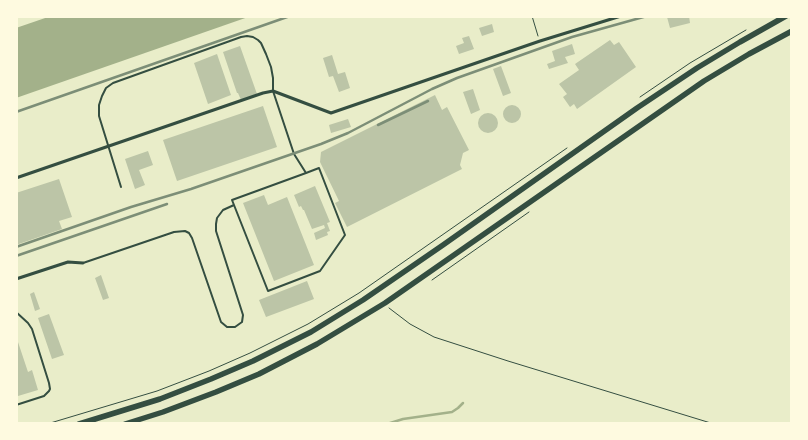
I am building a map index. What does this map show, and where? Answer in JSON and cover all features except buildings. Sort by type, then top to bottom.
[{"type":"main road","points":[[79,424],[160,399],[212,379],[312,332],[444,245],[696,68],[786,16]]},
{"type":"main road","points":[[125,424],[216,392],[259,374],[317,344],[385,303],[704,81],[792,31]]},
{"type":"street","points":[[16,178],[263,93],[273,92],[331,113],[540,41],[621,16]]},
{"type":"street","points":[[16,279],[68,262],[83,263]]},
{"type":"lane","points":[[121,187],[101,124],[99,105],[106,88],[113,83],[248,36],[261,43],[271,67],[273,92],[294,154],[306,173]]},
{"type":"lane","points":[[319,168],[345,235],[320,271],[268,291],[232,200],[306,173],[319,168]]},
{"type":"lane","points":[[83,263],[174,232],[185,231],[192,238],[221,322],[227,327],[235,327],[242,322],[243,315],[216,231],[217,218],[223,210],[234,205]]},
{"type":"lane","points":[[16,312],[32,329],[50,388],[49,392],[44,396],[16,405]]},
{"type":"path","points":[[532,16],[540,41]]},
{"type":"path","points":[[635,100],[690,63],[745,30]]},
{"type":"path","points":[[47,424],[157,391],[250,353],[308,324],[359,293],[572,145]]},
{"type":"path","points":[[385,303],[410,324],[434,337],[714,424]]},
{"type":"shaded area","points":[[51,16],[251,16],[16,98],[16,28]]},
{"type":"waterway","points":[[387,424],[403,419],[452,412],[463,403]]},
{"type":"railway","points":[[16,112],[290,16]]},
{"type":"railway","points":[[16,247],[321,144],[348,133],[457,78],[572,37],[647,16]]},
{"type":"railway","points":[[378,125],[428,101]]},
{"type":"railway","points":[[16,256],[167,204]]}]
